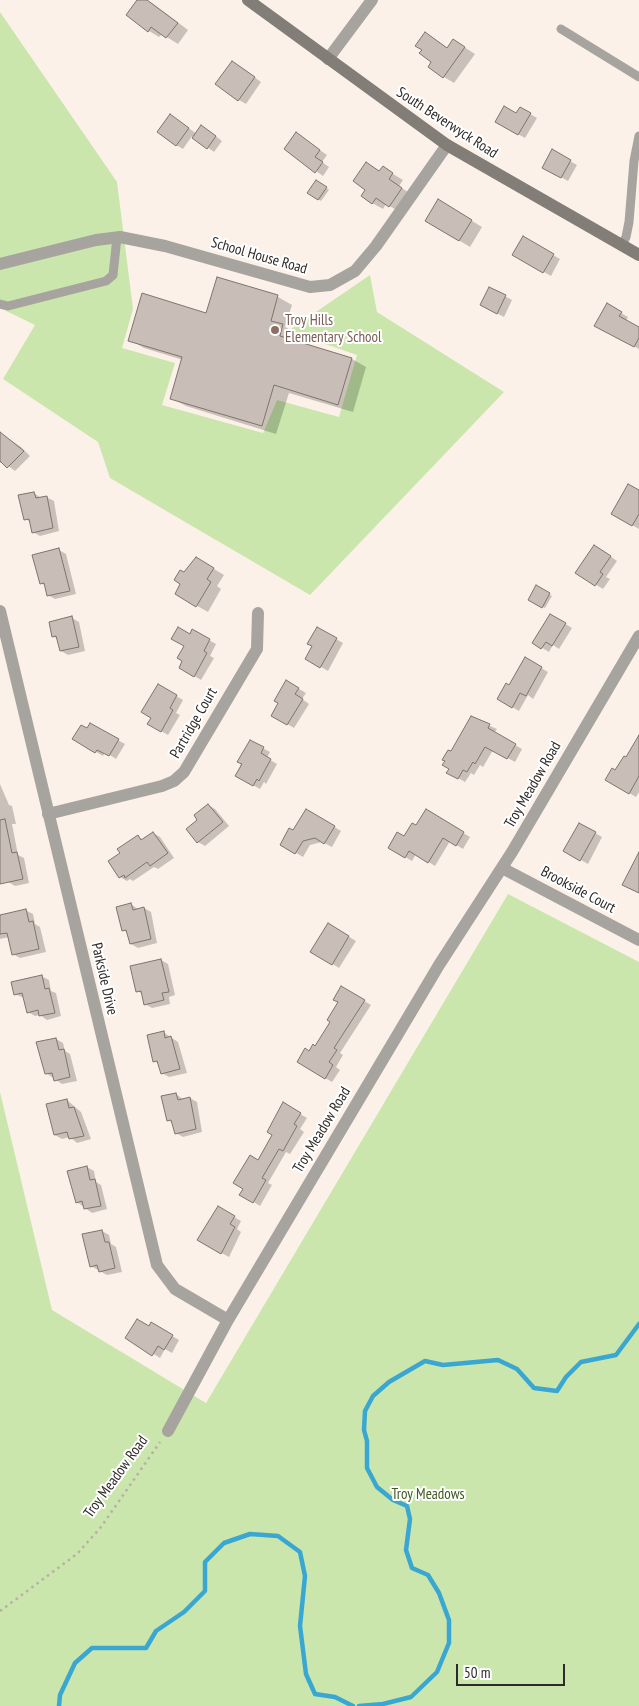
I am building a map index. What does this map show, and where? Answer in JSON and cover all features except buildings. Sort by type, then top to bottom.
[{"type":"main road","name":"South Beverwyck Road","points":[[248,0],[447,145],[639,255]]},
{"type":"street","points":[[328,59],[372,0]]},
{"type":"street","name":"School House Road","points":[[0,264],[96,240],[117,238],[165,246],[310,287],[330,285],[339,282],[355,271],[376,246],[447,145]]},
{"type":"street","name":"Parkside Drive","points":[[0,611],[157,1265],[175,1288],[228,1320]]},
{"type":"street","name":"Partridge Court","points":[[48,814],[162,786],[174,781],[184,772],[257,649],[258,613]]},
{"type":"street","name":"Troy Meadow Road","points":[[168,1431],[228,1320],[439,965],[502,868],[639,636]]},
{"type":"street","name":"Brookside Court","points":[[502,868],[639,940]]},
{"type":"lane","points":[[561,29],[639,77]]},
{"type":"lane","points":[[622,245],[629,222],[634,162],[639,136]]},
{"type":"lane","points":[[0,304],[8,306],[106,281],[113,275],[117,238]]},
{"type":"path","name":"Troy Meadow Road","points":[[0,1611],[77,1554],[100,1527],[168,1431]]},
{"type":"green space","points":[[0,12],[117,182],[133,309],[122,348],[175,363],[162,405],[263,433],[277,400],[339,417],[357,355],[288,331],[370,275],[377,312],[504,392],[310,595],[110,478],[98,442],[3,379],[35,325],[0,308]]},
{"type":"green space","name":"Troy Meadows","points":[[508,894],[639,962],[639,1706],[0,1706],[0,1092],[52,1310],[206,1403]]},
{"type":"waterway","points":[[359,1706],[383,1704],[411,1697],[437,1672],[449,1643],[449,1620],[439,1593],[428,1575],[412,1568],[406,1550],[410,1519],[407,1506],[393,1500],[377,1487],[367,1468],[367,1441],[364,1430],[365,1411],[373,1396],[389,1382],[425,1361],[443,1365],[498,1360],[517,1369],[534,1388],[557,1391],[566,1377],[581,1362],[616,1355],[639,1324]]},
{"type":"waterway","points":[[59,1706],[60,1695],[75,1663],[92,1648],[146,1648],[156,1631],[184,1612],[205,1591],[205,1562],[224,1543],[250,1534],[278,1536],[300,1552],[305,1576],[300,1626],[306,1674],[315,1694],[335,1697],[353,1706]]},
{"type":"place","name":"Troy Hills Elementary School","points":[[275,330]]}]
